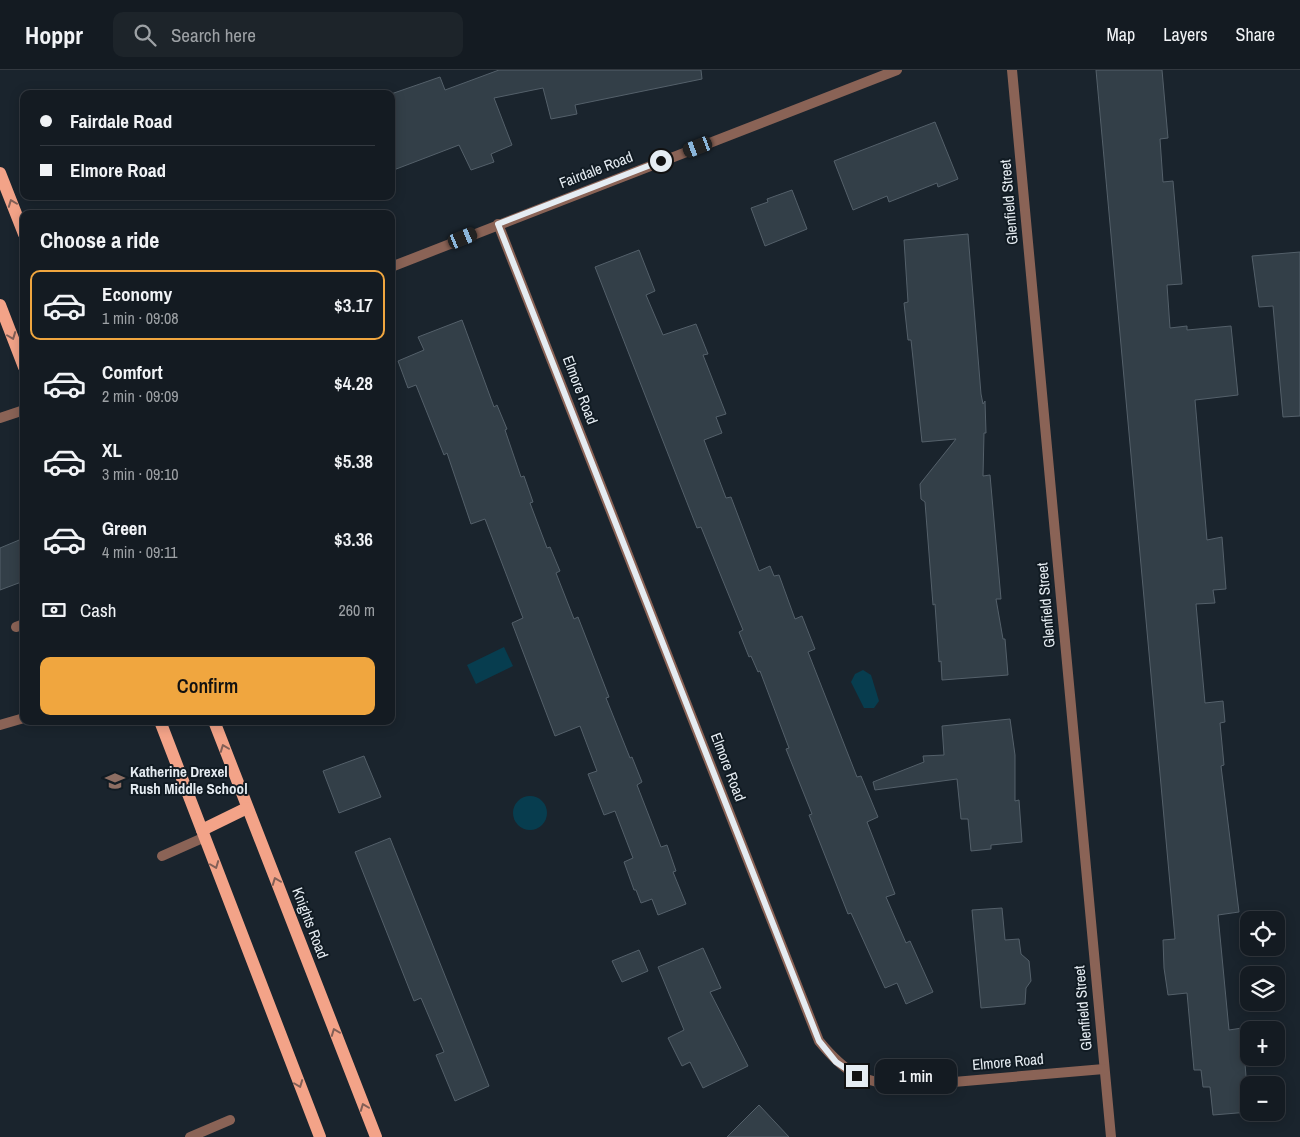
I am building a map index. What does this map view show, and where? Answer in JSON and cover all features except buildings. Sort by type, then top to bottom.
[{"type":"main road","points":[[0,173],[20,224]]},
{"type":"main road","points":[[0,305],[20,357]]},
{"type":"main road","points":[[162,725],[320,1137]]},
{"type":"main road","name":"Knights Road","points":[[216,725],[376,1137]]},
{"type":"main road","points":[[203,834],[247,808]]},
{"type":"street","name":"Fairdale Road","points":[[395,265],[896,70]]},
{"type":"street","name":"Glenfield Street","points":[[1012,70],[1111,1137]]},
{"type":"street","name":"Elmore Road","points":[[498,224],[819,1041],[836,1062],[857,1076],[877,1084],[906,1086],[1104,1068]]},
{"type":"street","points":[[0,418],[20,411]]},
{"type":"street","points":[[0,725],[20,719]]},
{"type":"street","points":[[162,856],[203,834]]},
{"type":"street","points":[[190,1137],[230,1120]]},
{"type":"water","points":[[504,647],[513,666],[476,684],[467,665]]},
{"type":"water","points":[[863,670],[871,675],[879,701],[874,708],[864,708],[851,682],[855,674]]},
{"type":"water","points":[[530,796],[542,801],[547,813],[542,825],[530,830],[518,825],[513,813],[518,801]]},
{"type":"place","name":"Katherine Drexel Rush Middle School","points":[[115,781]]},
{"type":"route","points":[[661,161],[498,224],[819,1041],[836,1062],[857,1076]]}]
